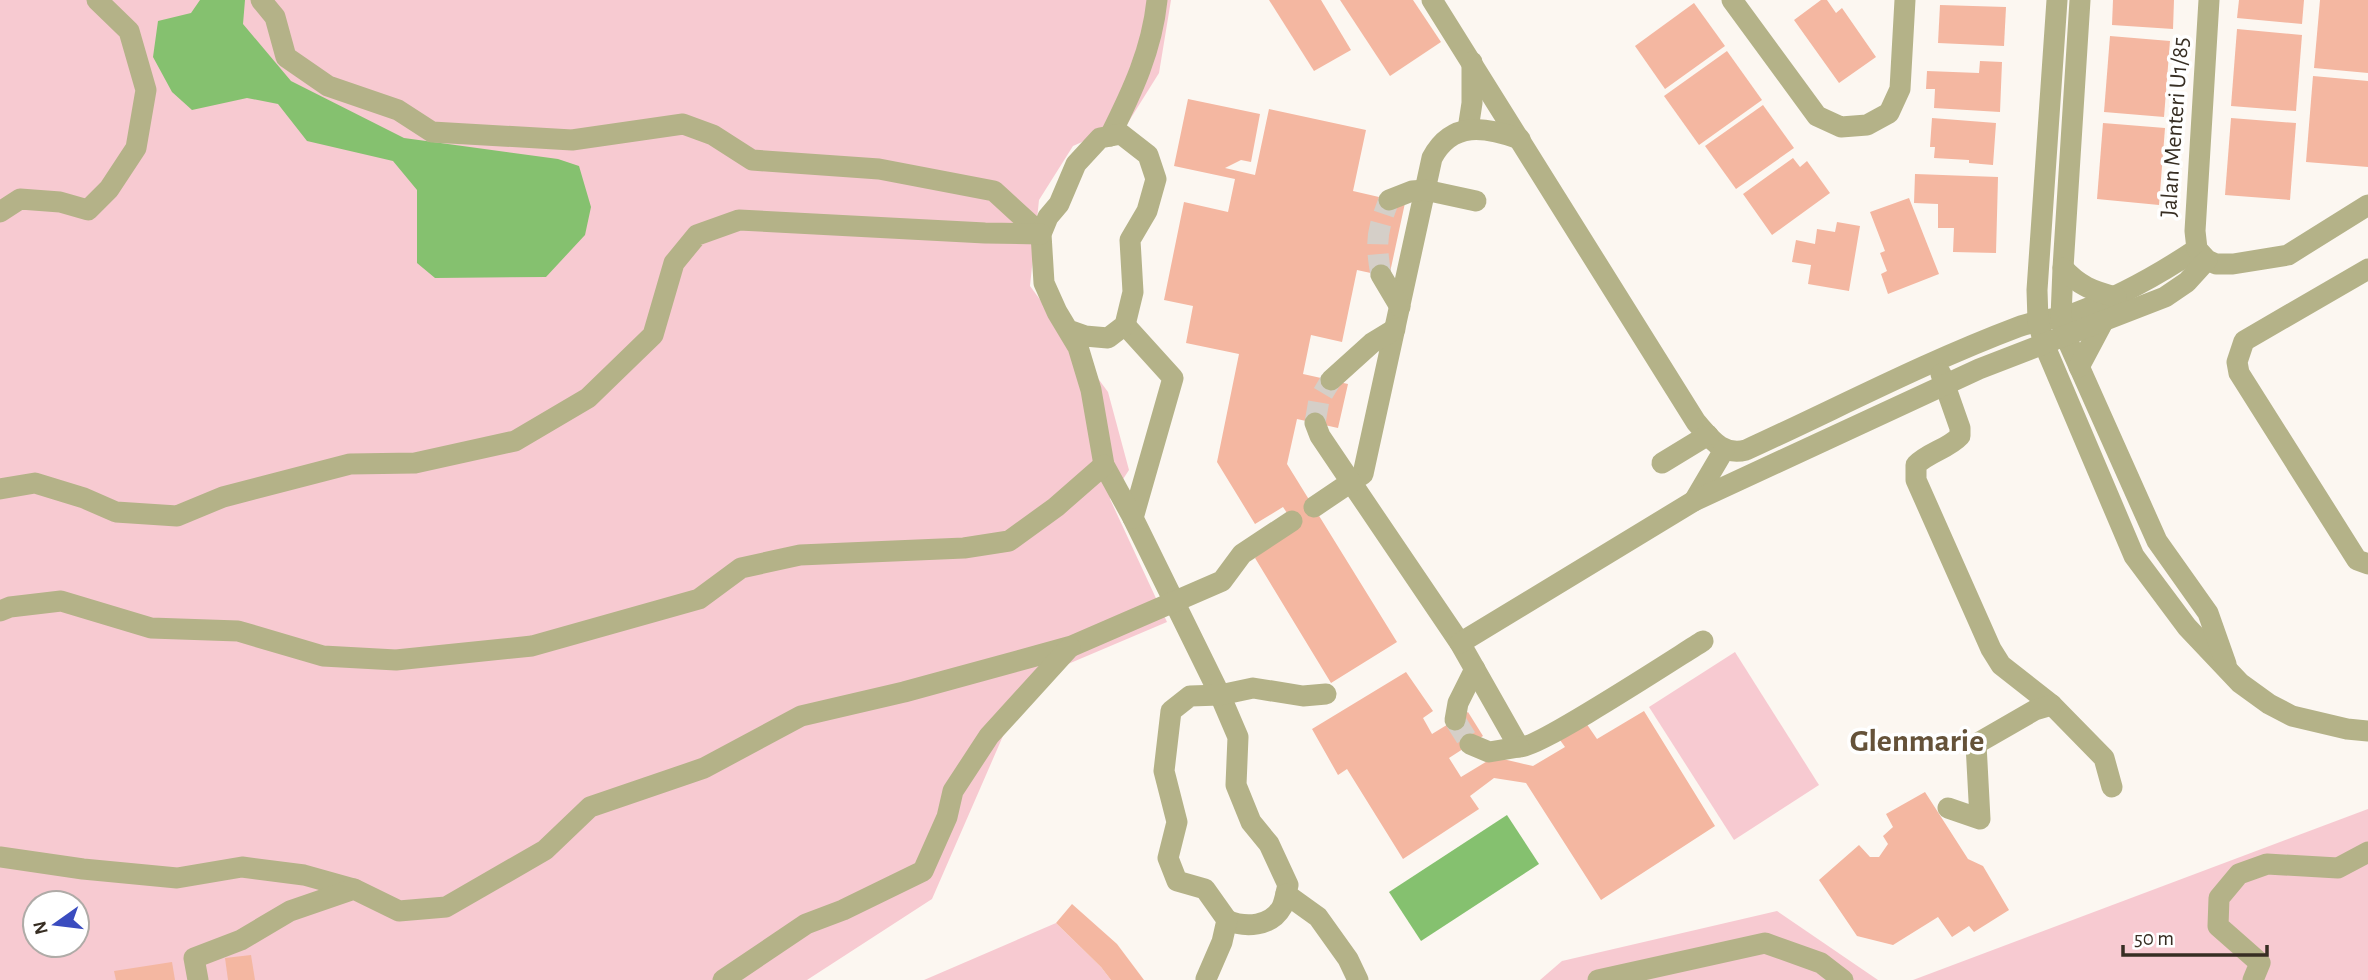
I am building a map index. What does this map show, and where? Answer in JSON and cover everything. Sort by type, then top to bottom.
[{"type":"street","points":[[0,212],[20,199],[60,202],[88,210],[109,189],[136,148],[146,90],[129,31],[97,0]]},
{"type":"street","points":[[261,0],[275,17],[286,57],[328,86],[398,110],[432,132],[572,140],[683,124],[713,135],[752,160],[879,169],[993,191],[1041,234]]},
{"type":"street","points":[[1110,136],[1139,76],[1155,19],[1157,0]]},
{"type":"street","points":[[1432,0],[1696,422],[1724,450],[1734,453],[1746,450],[1937,362],[2038,321],[2063,326],[2104,320],[2165,297],[2187,282],[2202,255]]},
{"type":"street","points":[[1732,0],[1817,117],[1841,127],[1867,125],[1889,113],[1900,89],[1905,0]]},
{"type":"street","points":[[2057,0],[2038,321],[2044,344],[2134,556],[2187,627],[2229,673],[2269,704],[2292,716],[2347,729],[2368,730]]},
{"type":"street","points":[[2080,0],[2063,268],[2063,326],[2157,541],[2208,613],[2229,673]]},
{"type":"street","name":"Jalan Menteri U1/85","points":[[2202,255],[2194,231],[2209,0]]},
{"type":"street","points":[[1468,129],[1472,103],[1472,62]]},
{"type":"street","points":[[1314,507],[1363,474],[1432,158],[1437,149],[1449,138],[1468,129],[1493,130],[1520,139]]},
{"type":"street","points":[[1085,370],[1116,331],[1133,292],[1130,240],[1147,211],[1156,179],[1148,155],[1121,134],[1100,138],[1076,164],[1059,204],[1048,217],[1041,234],[1044,283],[1078,347],[1091,390],[1104,465],[1220,695],[1238,737],[1236,785],[1251,822],[1269,844],[1288,885],[1281,909],[1263,923],[1241,926],[1227,919],[1205,889],[1177,881],[1168,858],[1177,822],[1164,771],[1171,711],[1190,696],[1220,695],[1253,688],[1303,696],[1326,694]]},
{"type":"street","points":[[1389,200],[1412,191],[1425,190],[1476,201]]},
{"type":"street","points":[[2202,255],[2216,264],[2233,264],[2288,255],[2368,205]]},
{"type":"street","points":[[0,489],[35,484],[85,498],[116,512],[177,516],[223,497],[350,464],[415,463],[515,441],[588,398],[653,335],[674,263],[697,235],[738,220],[1041,234]]},
{"type":"street","points":[[1460,643],[1694,500],[1996,362],[2044,344],[2063,326],[2157,275],[2202,255]]},
{"type":"street","points":[[2063,268],[2074,281],[2088,290],[2116,297]]},
{"type":"street","points":[[2368,269],[2244,341],[2237,362],[2239,373],[2357,560],[2368,564]]},
{"type":"street","points":[[1381,275],[1400,307]]},
{"type":"street","points":[[2079,367],[2104,320]]},
{"type":"street","points":[[1331,380],[1372,343],[1395,329]]},
{"type":"street","points":[[1068,330],[1085,336],[1116,331],[1173,378],[1133,518]]},
{"type":"street","points":[[1988,340],[1996,362]]},
{"type":"street","points":[[1937,362],[1960,428],[1960,436],[1954,443],[1923,457],[1916,465],[1916,480],[1991,649],[2001,665],[2052,705],[2104,758],[2112,787]]},
{"type":"street","points":[[1315,423],[1320,436],[1460,643],[1519,747]]},
{"type":"street","points":[[1662,463],[1708,435]]},
{"type":"street","points":[[1694,500],[1724,450]]},
{"type":"street","points":[[0,611],[10,607],[61,601],[151,628],[239,631],[323,656],[396,660],[532,646],[699,599],[741,568],[800,555],[964,548],[1009,541],[1056,507],[1104,465]]},
{"type":"street","points":[[0,857],[177,878],[242,867],[304,875],[354,889],[399,911],[446,907],[545,850],[590,807],[704,768],[801,716],[904,692],[1072,646],[1222,581],[1242,554],[1292,522]]},
{"type":"street","points":[[1470,744],[1489,752],[1526,748],[1703,641]]},
{"type":"street","points":[[723,980],[806,924],[843,910],[923,872],[947,817],[953,791],[989,736],[1072,646]]},
{"type":"street","points":[[1455,720],[1458,704],[1475,669]]},
{"type":"street","points":[[1948,808],[1980,819],[1976,744],[2035,710],[2052,705]]},
{"type":"street","points":[[2253,980],[2260,963],[2218,926],[2219,898],[2239,874],[2267,864],[2337,868],[2368,852]]},
{"type":"street","points":[[198,980],[194,958],[242,940],[290,911],[354,889]]},
{"type":"street","points":[[1286,894],[1318,917],[1348,959],[1359,980]]},
{"type":"street","points":[[1206,979],[1222,942],[1227,919]]},
{"type":"street","points":[[1598,980],[1765,943],[1821,963],[1843,980]]},
{"type":"shaded area","points":[[0,0],[1171,0],[1159,73],[1129,121],[1073,146],[1039,200],[1030,286],[1108,392],[1129,470],[1110,499],[1167,622],[1068,664],[1006,729],[932,899],[807,980],[0,980]]},
{"type":"shaded area","points":[[200,0],[245,0],[243,24],[291,81],[404,138],[558,159],[579,166],[591,207],[585,235],[546,277],[435,278],[417,263],[417,190],[393,161],[307,141],[278,104],[247,98],[192,110],[172,92],[153,57],[158,21],[191,13]]},
{"type":"shaded area","points":[[1735,652],[1819,785],[1734,840],[1649,707]]},
{"type":"shaded area","points":[[2368,809],[2368,980],[1913,980]]},
{"type":"shaded area","points":[[1507,815],[1539,864],[1421,941],[1389,892]]},
{"type":"shaded area","points":[[1777,911],[1878,980],[1540,980],[1562,961]]},
{"type":"shaded area","points":[[1056,923],[1111,980],[924,980]]},
{"type":"building","points":[[1269,0],[1321,0],[1351,50],[1314,71]]},
{"type":"building","points":[[1340,0],[1413,0],[1441,42],[1390,76]]},
{"type":"building","points":[[1821,0],[1827,0],[1836,13],[1842,8],[1876,57],[1839,83],[1794,20]]},
{"type":"building","points":[[2113,0],[2174,0],[2173,29],[2112,25]]},
{"type":"building","points":[[2239,0],[2304,0],[2302,24],[2237,18]]},
{"type":"building","points":[[2320,0],[2368,0],[2368,73],[2314,68]]},
{"type":"building","points":[[1694,3],[1725,46],[1665,89],[1635,46]]},
{"type":"building","points":[[1940,5],[2006,7],[2004,46],[1938,43]]},
{"type":"building","points":[[2237,29],[2302,35],[2296,111],[2231,106]]},
{"type":"building","points":[[2110,36],[2170,41],[2164,117],[2104,112]]},
{"type":"building","points":[[1727,51],[1762,100],[1699,145],[1664,96]]},
{"type":"building","points":[[1980,61],[2002,62],[2000,112],[1934,108],[1935,89],[1926,89],[1927,71],[1979,73]]},
{"type":"building","points":[[2313,76],[2368,81],[2368,167],[2306,162]]},
{"type":"building","points":[[1188,99],[1260,114],[1251,162],[1241,160],[1225,168],[1255,175],[1269,109],[1366,130],[1353,191],[1405,203],[1389,277],[1357,270],[1342,342],[1311,335],[1303,374],[1348,384],[1338,428],[1297,419],[1287,464],[1397,642],[1331,683],[1255,558],[1295,525],[1283,507],[1255,524],[1217,462],[1239,354],[1186,343],[1193,306],[1164,300],[1184,202],[1228,212],[1235,179],[1174,166]]},
{"type":"building","points":[[1763,105],[1794,148],[1736,189],[1705,146]]},
{"type":"building","points":[[1932,118],[1996,123],[1993,165],[1969,163],[1969,160],[1934,158],[1935,147],[1930,147]]},
{"type":"building","points":[[2231,118],[2296,123],[2290,200],[2225,195]]},
{"type":"building","points":[[2103,123],[2165,128],[2159,205],[2097,199]]},
{"type":"building","points":[[1793,158],[1800,167],[1807,161],[1830,193],[1772,235],[1743,194]]},
{"type":"building","points":[[1915,174],[1998,177],[1996,253],[1953,252],[1954,228],[1938,228],[1938,204],[1914,203]]},
{"type":"building","points":[[1909,198],[1939,274],[1888,294],[1881,274],[1887,271],[1880,253],[1885,251],[1870,212]]},
{"type":"building","points":[[1837,222],[1860,226],[1849,291],[1808,284],[1811,265],[1792,262],[1796,240],[1815,244],[1817,229],[1835,232]]},
{"type":"building","points":[[1406,672],[1433,711],[1423,718],[1432,734],[1468,712],[1483,736],[1449,758],[1461,777],[1494,757],[1533,766],[1565,747],[1560,740],[1586,723],[1597,739],[1644,711],[1715,826],[1601,900],[1526,783],[1494,778],[1470,796],[1479,809],[1403,859],[1347,769],[1338,775],[1312,729]]},
{"type":"building","points":[[1925,792],[1968,859],[1983,866],[2009,910],[1974,932],[1969,926],[1952,937],[1938,917],[1893,945],[1857,936],[1819,880],[1859,845],[1870,857],[1879,857],[1888,844],[1883,836],[1893,827],[1886,814]]},
{"type":"building","points":[[1072,904],[1117,944],[1144,980],[1111,980],[1056,923]]},
{"type":"building","points":[[251,955],[255,980],[228,980],[225,958]]},
{"type":"building","points":[[172,962],[175,980],[116,980],[114,971]]},
{"type":"tunnel","points":[[1381,275],[1378,236],[1389,200]]},
{"type":"tunnel","points":[[1315,423],[1319,400],[1331,380]]},
{"type":"tunnel","points":[[1455,720],[1470,744]]},
{"type":"district","name":"Glenmarie","points":[[1917,741]]}]
